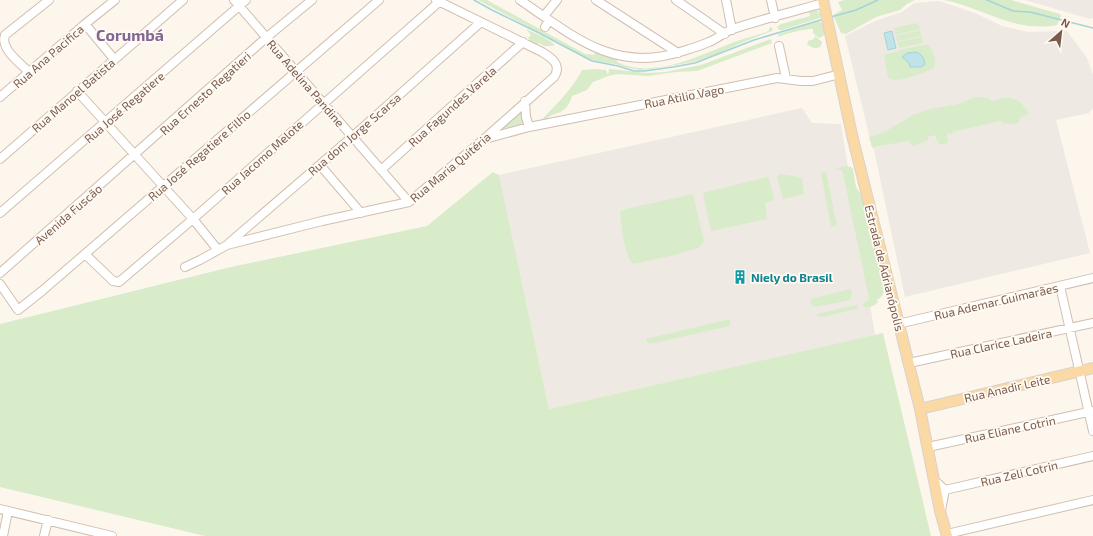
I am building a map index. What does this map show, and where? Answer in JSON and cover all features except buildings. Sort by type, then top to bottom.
[{"type":"main road","name":"Estrada de Adrianópolis","points":[[824,4],[852,135],[920,409],[940,511],[947,535]]},
{"type":"main road","name":"Rua Anadir Leite","points":[[920,409],[1093,368]]},
{"type":"street","points":[[29,72],[7,50],[4,45],[4,38],[5,35],[49,0]]},
{"type":"street","name":"Rua Ana Pacifica","points":[[0,97],[115,0]]},
{"type":"street","name":"Rua Manoel Batista","points":[[0,159],[182,0]]},
{"type":"street","name":"Rua José Regatiere","points":[[0,213],[106,123],[236,3],[246,0]]},
{"type":"street","name":"Rua Ernesto Regatieri","points":[[135,155],[267,37],[312,0]]},
{"type":"street","name":"Rua José Regatiere Filho","points":[[0,284],[18,310],[42,291],[379,0]]},
{"type":"street","points":[[520,0],[546,21],[589,46],[604,52],[643,59],[660,57],[709,43],[728,32],[824,4]]},
{"type":"street","points":[[546,21],[557,0]]},
{"type":"street","points":[[596,0],[678,52]]},
{"type":"street","points":[[676,0],[728,32]]},
{"type":"street","points":[[726,0],[728,32]]},
{"type":"street","points":[[771,0],[775,18]]},
{"type":"street","name":"Rua Maria Quitéria","points":[[185,267],[227,245],[409,202],[484,139],[557,73],[557,67],[552,58],[523,42],[438,1]]},
{"type":"street","name":"Rua Jacomo Melote","points":[[85,254],[113,281],[119,282],[193,219],[438,1]]},
{"type":"street","name":"Rua Adelina Pandine","points":[[236,3],[409,202]]},
{"type":"street","name":"Rua dom Jorge Scarsa","points":[[227,245],[320,165],[481,22]]},
{"type":"street","points":[[85,24],[114,59]]},
{"type":"street","name":"Rua Fagundes Varela","points":[[381,170],[523,42]]},
{"type":"street","points":[[778,46],[786,78]]},
{"type":"street","name":"Rua Atilio Vago","points":[[484,139],[529,127],[777,78],[813,81],[840,74]]},
{"type":"street","points":[[77,91],[193,219],[218,250]]},
{"type":"street","points":[[525,101],[526,117],[529,127]]},
{"type":"street","name":"Avenida Fuscão","points":[[0,273],[135,155]]},
{"type":"street","points":[[320,165],[361,213]]},
{"type":"street","name":"Rua Ademar Guimarães","points":[[898,324],[1093,278]]},
{"type":"street","points":[[1060,286],[1079,371],[1091,411],[1093,431]]},
{"type":"street","name":"Rua Clarice Ladeira","points":[[908,363],[1093,323]]},
{"type":"street","name":"Rua Eliane Cotrin","points":[[928,447],[1091,411]]},
{"type":"street","name":"Rua Zeli Cotrin","points":[[945,490],[1093,456]]},
{"type":"street","points":[[934,480],[945,490],[940,511]]},
{"type":"street","points":[[947,535],[1093,500]]},
{"type":"street","points":[[0,509],[76,527],[101,535],[112,536]]},
{"type":"street","points":[[3,536],[8,511]]},
{"type":"street","points":[[44,536],[48,520]]},
{"type":"street","points":[[74,536],[76,527]]},
{"type":"shaded area","points":[[1025,0],[1093,0],[1093,18],[1090,19]]},
{"type":"shaded area","points":[[939,1],[975,13],[1002,26],[1028,32],[1067,31],[1087,58],[1093,75],[1093,108],[1089,113],[1056,120],[1090,253],[905,297],[874,150],[845,36],[875,21],[902,12],[914,3]]},
{"type":"shaded area","points":[[802,108],[812,123],[841,124],[875,335],[549,409],[499,175]]},
{"type":"green space","points":[[478,0],[487,0],[585,54],[594,55],[596,50],[618,57],[617,62],[631,67],[646,68],[677,64],[734,42],[769,31],[769,28],[771,27],[773,29],[772,31],[715,55],[693,62],[652,69],[640,70],[593,61]]},
{"type":"green space","points":[[844,0],[915,0],[900,10],[876,17],[846,34],[841,33],[833,15],[842,10],[838,2]]},
{"type":"green space","points":[[944,0],[1011,0],[1060,14],[1061,16],[1057,25],[1041,27],[1027,26],[1013,23],[972,8]]},
{"type":"green space","points":[[817,10],[820,18],[782,30],[779,30],[777,27],[781,24],[810,16],[809,12]]},
{"type":"green space","points":[[817,21],[821,22],[823,26],[824,35],[822,37],[819,38],[813,33],[813,29],[806,29],[779,37],[778,35],[779,34]]},
{"type":"green space","points":[[918,23],[920,29],[895,35],[894,28]]},
{"type":"green space","points":[[526,29],[545,38],[554,44],[553,46],[544,46],[539,43],[535,45],[531,44],[528,38],[531,35]]},
{"type":"green space","points":[[920,30],[921,36],[897,41],[896,36]]},
{"type":"green space","points":[[815,36],[822,42],[821,46],[816,48],[807,44],[808,41],[814,39]]},
{"type":"green space","points":[[922,37],[923,43],[899,48],[897,42]]},
{"type":"green space","points":[[771,39],[772,43],[697,71],[648,76],[617,74],[608,76],[593,82],[587,90],[572,96],[566,108],[562,111],[548,117],[545,121],[543,118],[569,90],[582,70],[606,70],[608,75],[609,69],[647,73],[665,72],[701,65]]},
{"type":"green space","points":[[929,45],[933,54],[935,59],[934,68],[904,79],[898,80],[888,78],[884,55]]},
{"type":"green space","points":[[975,97],[988,98],[992,101],[1012,98],[1023,105],[1029,114],[1021,117],[1018,123],[1010,124],[1002,123],[1001,121],[956,131],[951,134],[947,133],[948,142],[945,144],[939,144],[936,139],[936,135],[928,137],[928,140],[914,146],[910,143],[910,141],[872,147],[869,137],[884,132],[915,114],[931,109],[959,104]]},
{"type":"green space","points":[[519,110],[526,125],[500,129]]},
{"type":"green space","points":[[846,166],[853,169],[856,187],[863,198],[884,291],[882,296],[877,300],[878,302],[870,307],[864,307],[863,304],[869,299],[843,173],[841,170],[836,170]]},
{"type":"green space","points":[[493,172],[499,175],[549,409],[883,333],[931,536],[205,536],[0,487],[0,324],[231,267],[427,226]]},
{"type":"green space","points":[[826,172],[837,226],[831,227],[821,173]]},
{"type":"green space","points":[[780,174],[799,177],[802,179],[804,194],[783,199],[777,176]]},
{"type":"green space","points":[[767,177],[769,179],[774,199],[765,204],[767,219],[711,231],[703,193]]},
{"type":"green space","points":[[693,194],[704,242],[698,248],[675,255],[633,264],[625,248],[620,214],[621,211]]},
{"type":"green space","points":[[851,289],[852,295],[850,300],[815,307],[811,304],[811,299]]},
{"type":"green space","points":[[856,305],[858,307],[857,309],[823,317],[817,316],[817,314]]},
{"type":"green space","points":[[730,319],[730,326],[650,344],[646,339]]},
{"type":"water","points":[[892,31],[896,48],[888,50],[884,33]]},
{"type":"water","points":[[916,52],[922,56],[925,64],[921,67],[910,67],[909,63],[902,57],[907,53]]},
{"type":"waterway","points":[[474,0],[592,61],[634,71],[645,71],[695,63],[754,40],[824,19]]},
{"type":"waterway","points":[[831,17],[856,10],[878,0]]},
{"type":"waterway","points":[[987,0],[1013,11],[1030,12],[1093,28]]},
{"type":"place","name":"Niely do Brasil","points":[[740,277]]},
{"type":"district","name":"Corumbá","points":[[130,34]]}]
